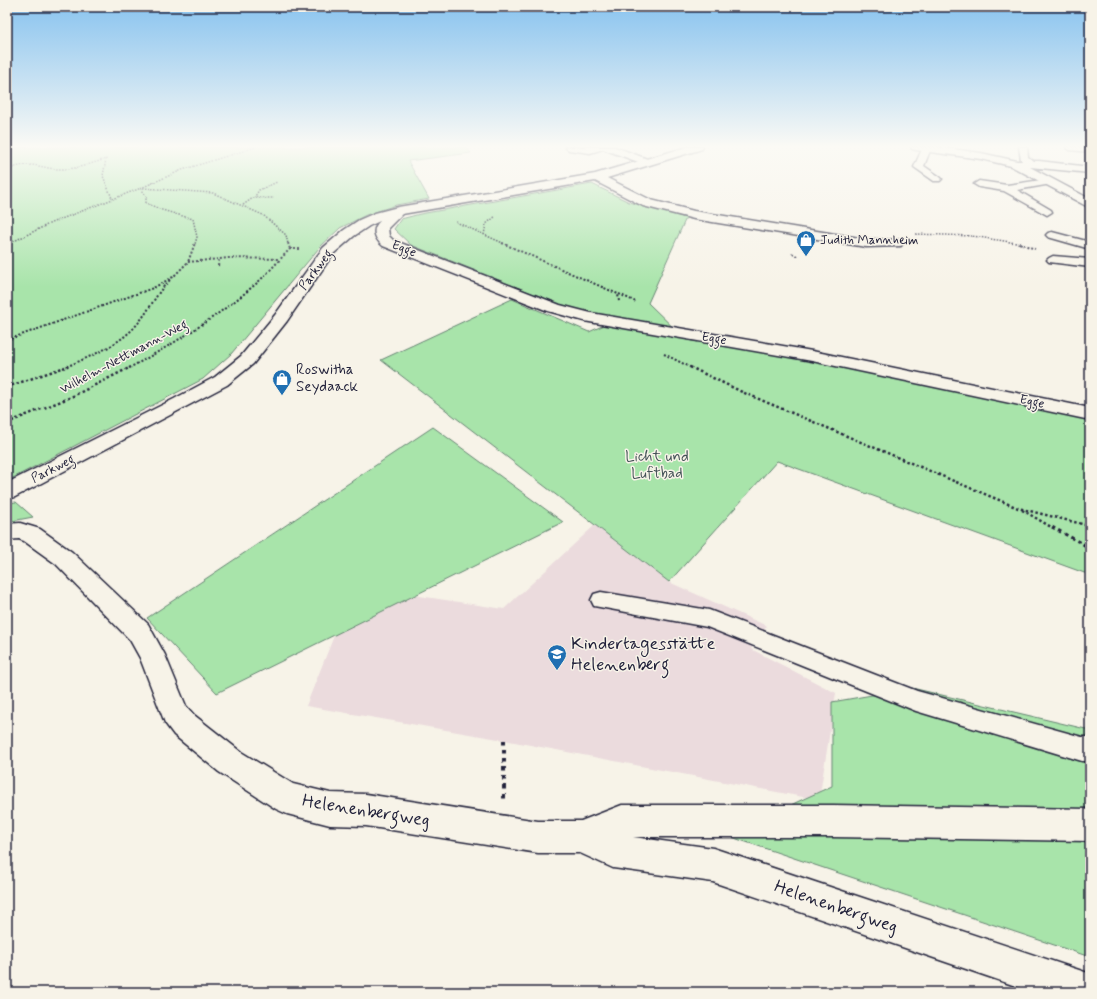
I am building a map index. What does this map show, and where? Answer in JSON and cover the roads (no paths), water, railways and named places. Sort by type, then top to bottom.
[{"type":"street","name":"Parkweg","points":[[7,492],[221,381],[247,360],[281,318],[328,251],[349,233],[364,223],[380,216],[398,211],[500,194]]},
{"type":"street","points":[[629,194],[647,203],[694,215],[866,243],[896,243]]},
{"type":"street","points":[[1070,194],[1090,204]]},
{"type":"street","name":"Egge","points":[[398,211],[381,227],[380,234],[388,243],[554,308],[590,318],[623,322],[812,356],[1090,414]]},
{"type":"street","name":"Helenenbergweg","points":[[7,532],[20,531],[32,535],[64,558],[139,632],[152,655],[175,714],[184,724],[230,762],[287,798],[330,809],[366,810],[538,837],[581,837],[622,821],[833,821],[1090,826]]},
{"type":"street","name":"Helenenbergweg","points":[[581,837],[613,851],[713,865],[1088,992]]},
{"type":"lane","points":[[1016,194],[1047,212]]},
{"type":"lane","points":[[1052,235],[1090,246]]},
{"type":"lane","points":[[1053,260],[1090,263]]},
{"type":"lane","points":[[601,600],[709,619],[916,701],[1082,749],[1090,750]]},
{"type":"place","name":"Judith Mannheim","points":[[806,257]]},
{"type":"place","name":"Roswitha Seydaack","points":[[282,396]]},
{"type":"place","name":"Kindertagesstätte Helenenberg","points":[[557,671]]},
{"type":"park label","name":"Licht und Luftbad","points":[[657,466]]}]
